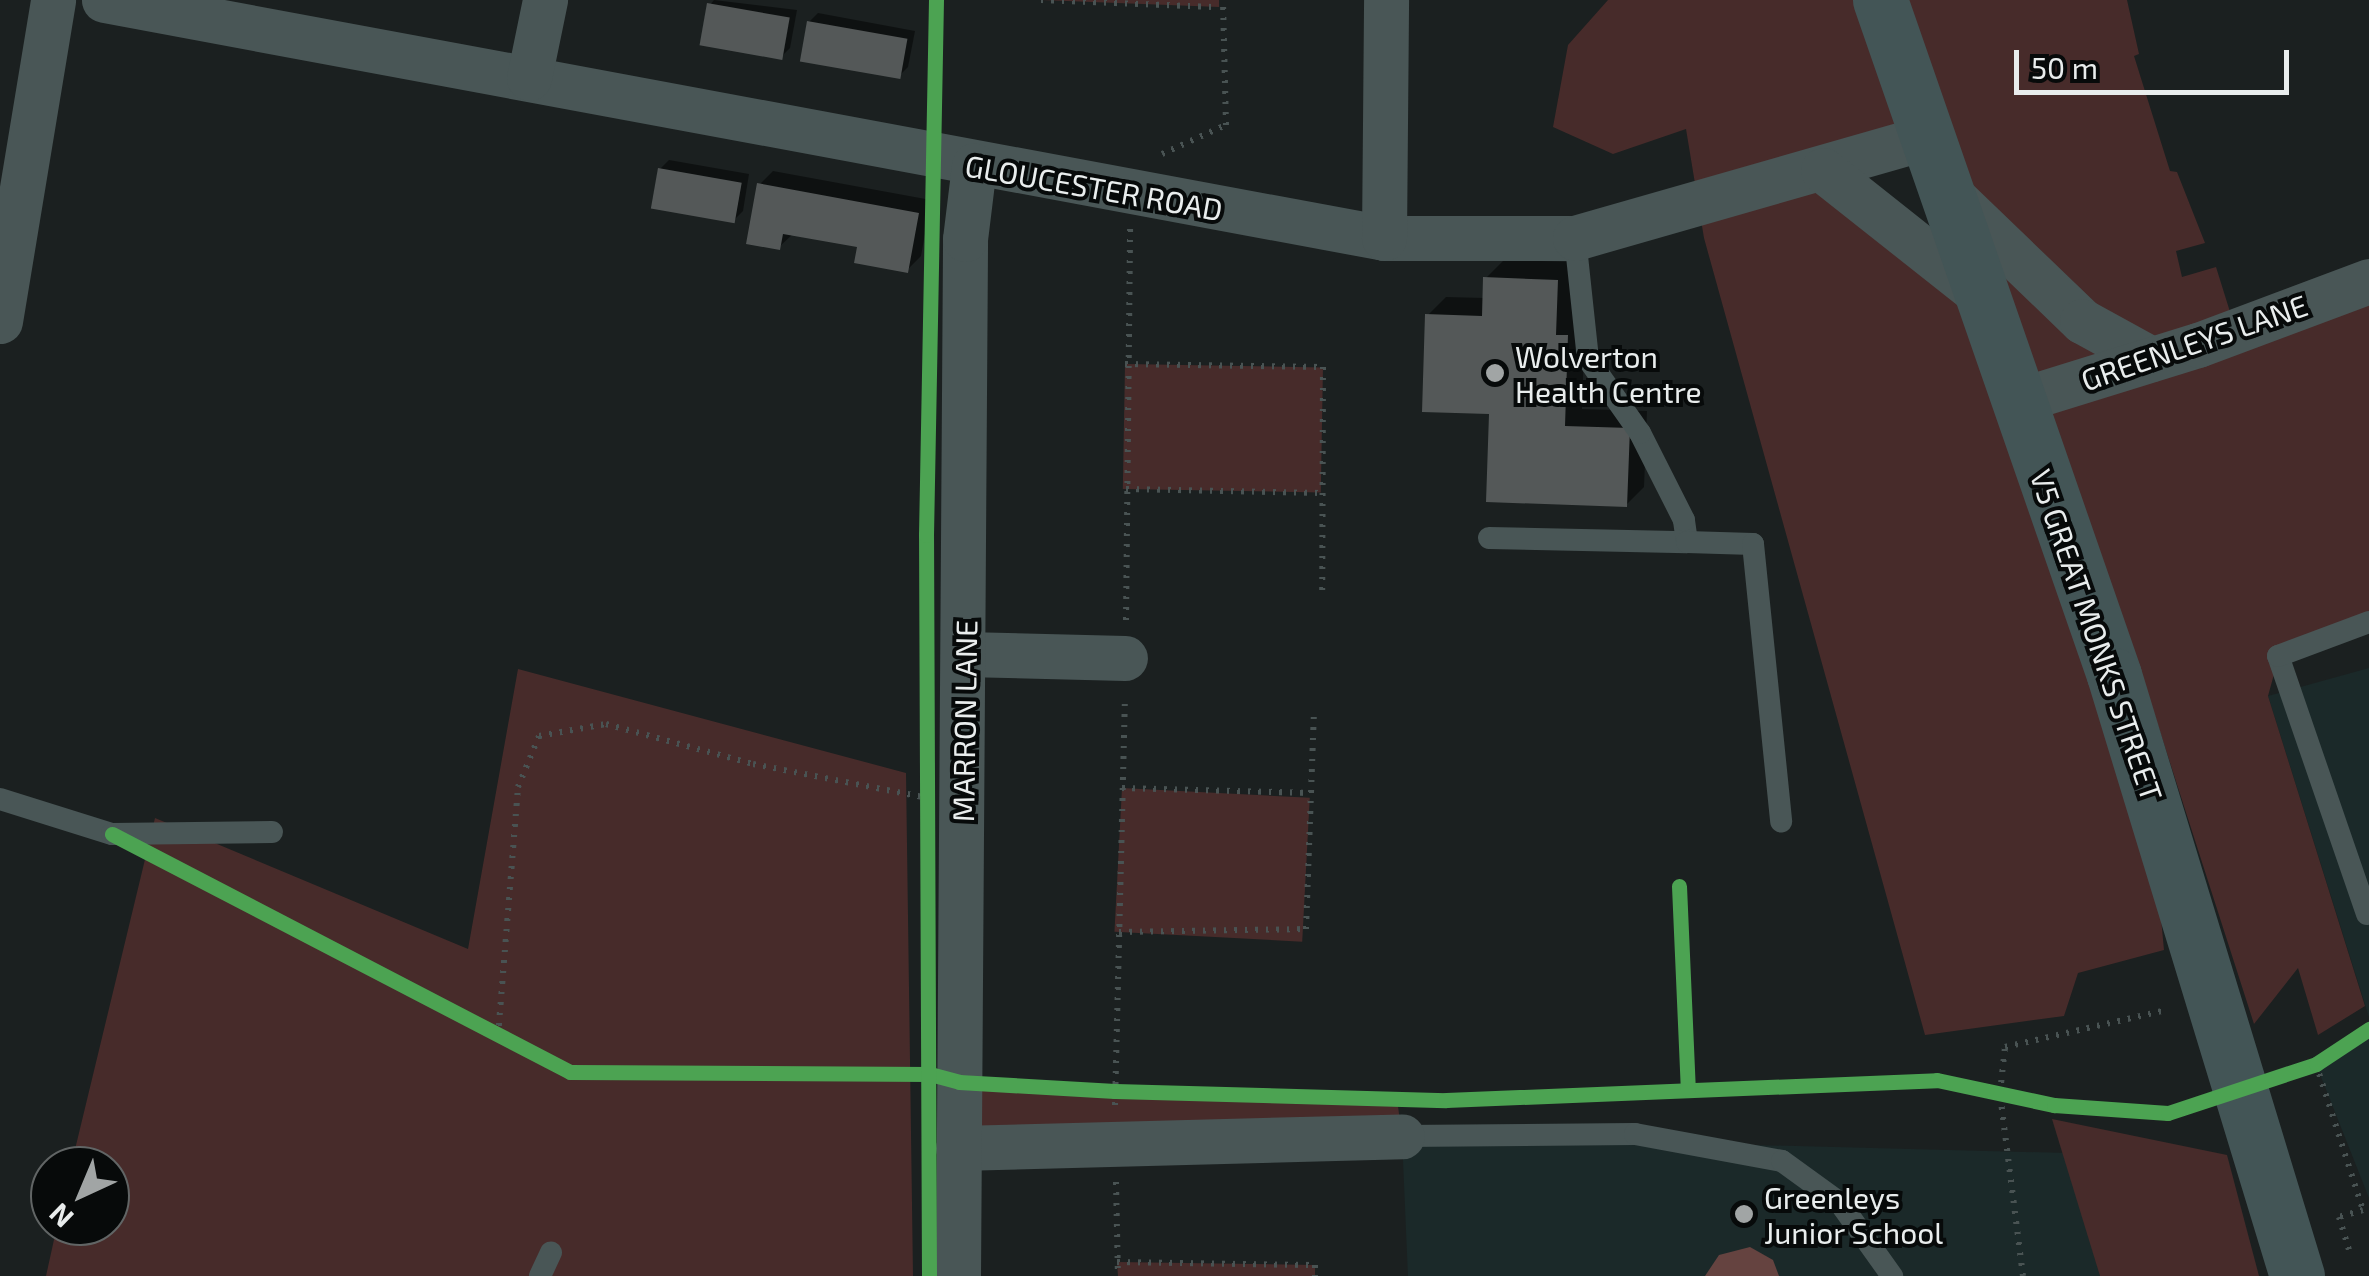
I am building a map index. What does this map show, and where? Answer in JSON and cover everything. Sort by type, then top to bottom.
[{"type":"street","points":[[0,321],[53,0]]},
{"type":"street","name":"GLOUCESTER ROAD","points":[[104,0],[974,166],[1384,238],[1575,238],[1928,137]]},
{"type":"street","points":[[528,78],[545,0]]},
{"type":"street","points":[[1384,238],[1386,0]]},
{"type":"street","name":"V5 GREAT MONKS STREET","points":[[1880,0],[2114,675],[2228,1036],[2297,1276]]},
{"type":"street","name":"MARRON LANE","points":[[958,1276],[965,239],[974,166]]},
{"type":"street","points":[[1823,170],[1983,297]]},
{"type":"street","points":[[1948,191],[2082,321],[2151,358]]},
{"type":"street","name":"GREENLEYS LANE","points":[[2017,401],[2369,280]]},
{"type":"street","points":[[965,654],[1125,658]]},
{"type":"street","points":[[958,1148],[1402,1136]]},
{"type":"lane","points":[[1575,238],[1588,359],[1640,433],[1684,520],[1688,542]]},
{"type":"lane","points":[[1490,538],[1753,544],[1782,822]]},
{"type":"lane","points":[[2366,914],[2278,656],[2369,622]]},
{"type":"lane","points":[[0,799],[112,834],[272,832]]},
{"type":"lane","points":[[1402,1136],[1635,1134],[1782,1161],[1840,1203],[1892,1276]]},
{"type":"lane","points":[[540,1276],[551,1252]]},
{"type":"path","points":[[1041,0],[1221,4],[1226,125],[1132,168],[1125,364],[1125,658],[1114,1091],[1118,1276]]},
{"type":"path","points":[[1125,364],[1323,367],[1322,598]]},
{"type":"path","points":[[1126,489],[1322,493]]},
{"type":"path","points":[[1119,932],[1306,929],[1314,710]]},
{"type":"path","points":[[481,1027],[506,1039],[518,788],[539,736],[606,724],[753,764],[928,798]]},
{"type":"path","points":[[928,779],[928,818]]},
{"type":"path","points":[[1122,788],[1311,794]]},
{"type":"path","points":[[2023,1276],[1992,1091],[2004,1047],[2168,1014],[2165,998]]},
{"type":"path","points":[[2297,1070],[2322,1060],[2363,1210],[2339,1217],[2349,1249]]},
{"type":"path","points":[[1095,1090],[1133,1092]]},
{"type":"path","points":[[1992,1091],[2018,1097]]},
{"type":"path","points":[[1118,1262],[1315,1266],[1316,1276]]},
{"type":"shaded area","points":[[1041,0],[1219,0],[1219,7]]},
{"type":"shaded area","points":[[1608,0],[2127,0],[2139,54],[2134,56],[2170,171],[2177,172],[2205,243],[2176,251],[2182,277],[2216,267],[2236,331],[2369,281],[2369,622],[2279,656],[2268,696],[2365,1006],[2318,1035],[2298,968],[2254,1024],[2137,660],[2164,950],[2078,973],[2064,1016],[1925,1035],[1704,238],[1686,129],[1613,154],[1553,127],[1568,45]],"holes":[[[1928,138],[1982,295],[1824,169]]]},
{"type":"shaded area","points":[[1125,364],[1323,367],[1321,492],[1123,489]]},
{"type":"shaded area","points":[[2369,668],[2369,1017],[2268,696]]},
{"type":"shaded area","points":[[518,669],[906,773],[913,1276],[46,1276],[53,1246],[130,1246],[130,1146],[76,1146],[155,818],[468,949]]},
{"type":"shaded area","points":[[1122,788],[1310,798],[1302,942],[1114,932]]},
{"type":"shaded area","points":[[2369,1029],[2369,1198],[2316,1064]]},
{"type":"shaded area","points":[[959,1082],[1397,1099],[1402,1136],[958,1148]]},
{"type":"shaded area","points":[[2052,1119],[2227,1155],[2259,1276],[2100,1276]]},
{"type":"shaded area","name":"Greenleys Junior School","points":[[1402,1136],[2067,1153],[2100,1276],[1408,1276]]},
{"type":"shaded area","points":[[1750,1247],[1773,1260],[1779,1276],[1705,1276],[1719,1255]]},
{"type":"shaded area","points":[[1117,1262],[1315,1265],[1315,1276],[1118,1276]]},
{"type":"building","points":[[707,3],[790,18],[782,60],[700,45]]},
{"type":"building","points":[[807,21],[907,39],[900,79],[800,61]]},
{"type":"building","points":[[658,168],[742,183],[735,223],[651,208]]},
{"type":"building","points":[[757,183],[919,213],[908,273],[854,263],[857,247],[783,234],[780,250],[746,244]]},
{"type":"building","name":"Wolverton Health Centre","points":[[1483,277],[1558,280],[1556,335],[1568,335],[1565,426],[1630,428],[1627,507],[1486,502],[1489,414],[1422,412],[1425,314],[1482,316]]},
{"type":"cycle path","points":[[929,1276],[926,535],[936,0]]},
{"type":"cycle path","points":[[112,834],[570,1072],[930,1074],[959,1082],[1115,1091],[1446,1100],[1937,1080],[2054,1105],[2168,1113],[2316,1064],[2369,1029]]},
{"type":"cycle path","points":[[1679,886],[1688,1090]]},
{"type":"place","name":"Wolverton Health Centre","points":[[1495,373]]},
{"type":"place","name":"Greenleys Junior School","points":[[1744,1214]]}]
